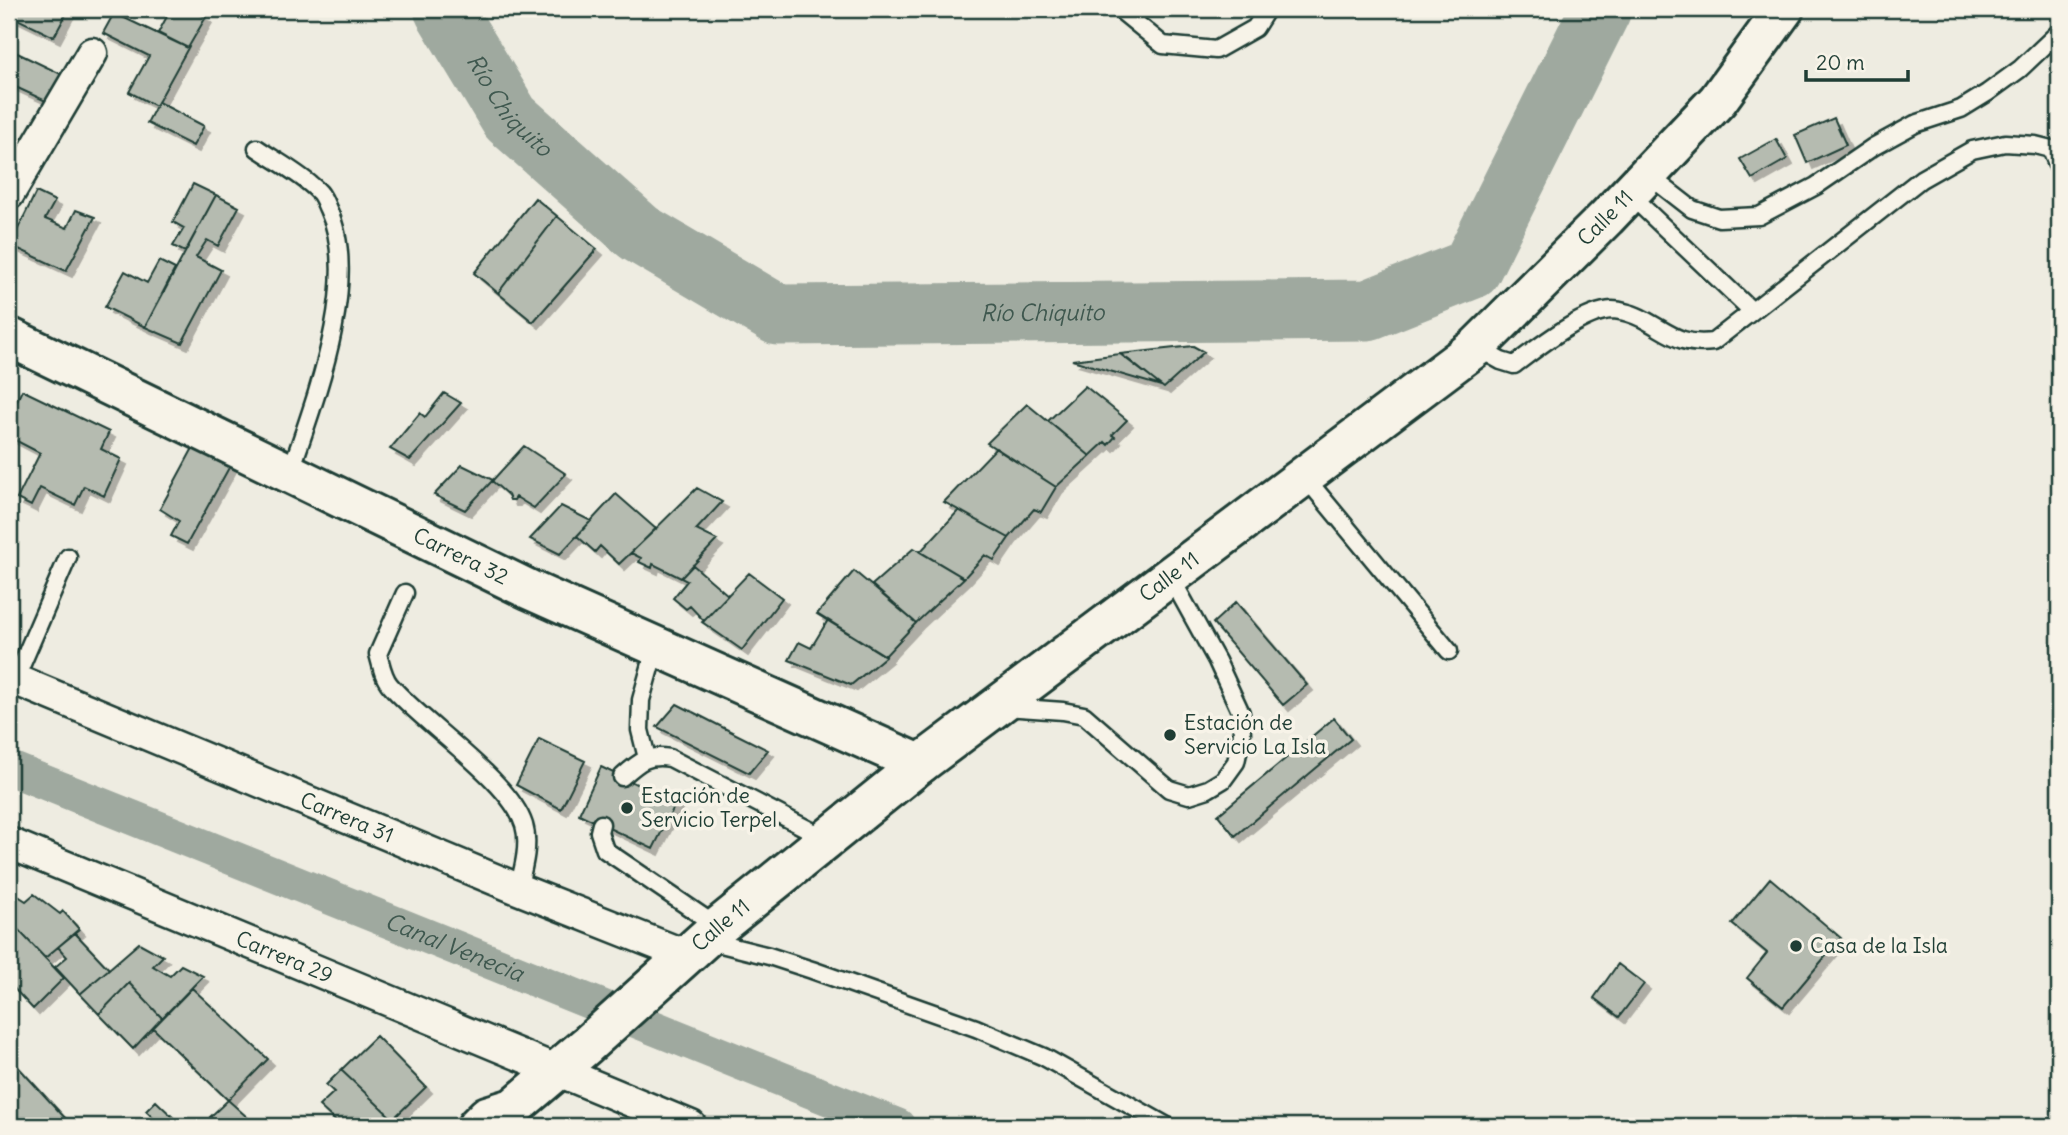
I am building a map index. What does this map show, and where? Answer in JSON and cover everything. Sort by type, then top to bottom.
[{"type":"main road","name":"Calle 11","points":[[477,1126],[487,1116],[510,1117],[702,940],[920,764],[1476,346],[1718,100],[1784,9]]},
{"type":"main road","name":"Carrera 32","points":[[9,337],[530,590],[920,764]]},
{"type":"street","points":[[9,194],[92,53]]},
{"type":"street","name":"Carrera 31","points":[[12,678],[518,889],[702,940]]},
{"type":"street","name":"Carrera 29","points":[[9,843],[558,1071]]},
{"type":"street","points":[[558,1071],[691,1126]]},
{"type":"lane","points":[[1119,9],[1163,45],[1216,50],[1255,28],[1267,9]]},
{"type":"lane","points":[[1638,184],[1692,209],[1719,218],[1759,216],[1816,186],[1873,147],[1915,124],[1961,108],[1987,93],[2020,69],[2059,32]]},
{"type":"lane","points":[[1476,346],[1501,361],[1514,365],[1555,334],[1593,316],[1613,310],[1642,318],[1673,338],[1697,344],[1713,342],[1921,179],[1972,150],[2005,144],[2035,145],[2055,150],[2059,169]]},
{"type":"lane","points":[[257,148],[320,192],[335,223],[339,243],[339,291],[323,374],[289,474]]},
{"type":"lane","points":[[1638,184],[1752,311]]},
{"type":"lane","points":[[1304,476],[1450,651]]},
{"type":"lane","points":[[12,678],[68,556]]},
{"type":"lane","points":[[997,706],[1084,715],[1169,789],[1189,795],[1208,789],[1223,780],[1236,762],[1242,734],[1241,713],[1217,661],[1170,576]]},
{"type":"lane","points":[[405,593],[378,654],[388,682],[494,782],[512,804],[524,825],[526,860],[518,889]]},
{"type":"lane","points":[[647,758],[640,730],[641,700],[656,646]]},
{"type":"lane","points":[[622,777],[647,758],[655,755],[670,758],[827,839]]},
{"type":"lane","points":[[601,824],[599,832],[605,850],[702,940],[769,956],[976,1028],[1044,1057],[1167,1126]]},
{"type":"building","points":[[9,9],[69,9],[54,37],[9,15]]},
{"type":"building","points":[[171,9],[189,9],[206,17],[188,48],[158,33]]},
{"type":"building","points":[[114,13],[188,48],[156,106],[129,92],[149,56],[103,33]]},
{"type":"building","points":[[9,49],[63,75],[48,102],[9,84]]},
{"type":"building","points":[[158,102],[204,126],[193,146],[147,123]]},
{"type":"building","points":[[1834,118],[1846,145],[1807,163],[1795,135]]},
{"type":"building","points":[[1776,139],[1787,159],[1752,179],[1740,159]]},
{"type":"building","points":[[193,184],[216,195],[185,252],[173,246],[184,228],[173,222]]},
{"type":"building","points":[[36,192],[55,201],[45,219],[67,228],[76,210],[95,217],[66,271],[10,245]]},
{"type":"building","points":[[216,195],[239,207],[218,246],[207,240],[196,257],[221,270],[182,343],[145,327]]},
{"type":"building","points":[[535,198],[557,216],[498,293],[474,273]]},
{"type":"building","points":[[557,216],[597,249],[533,322],[498,293]]},
{"type":"building","points":[[159,261],[175,269],[145,327],[105,307],[125,271],[147,283]]},
{"type":"building","points":[[1193,346],[1204,352],[1164,388],[1120,354]]},
{"type":"building","points":[[1120,354],[1129,360],[1161,386],[1072,360]]},
{"type":"building","points":[[1085,386],[1127,420],[1112,435],[1115,437],[1108,445],[1105,442],[1090,456],[1048,421]]},
{"type":"building","points":[[22,390],[109,432],[101,449],[121,459],[104,496],[84,486],[75,505],[40,488],[31,506],[17,499],[40,453],[9,437],[9,417]]},
{"type":"building","points":[[444,393],[461,403],[410,460],[390,449],[420,413],[425,417]]},
{"type":"building","points":[[1027,404],[1090,456],[1056,487],[987,443]]},
{"type":"building","points":[[194,446],[231,464],[187,544],[171,536],[179,521],[160,509]]},
{"type":"building","points":[[524,446],[566,474],[534,508],[516,497],[510,500],[492,481]]},
{"type":"building","points":[[996,448],[1056,487],[1041,512],[1034,509],[1009,538],[944,502]]},
{"type":"building","points":[[462,465],[493,480],[465,510],[434,495]]},
{"type":"building","points":[[697,488],[722,502],[696,530],[717,540],[681,578],[653,564],[652,568],[639,562],[641,558],[631,553]]},
{"type":"building","points":[[616,494],[656,529],[619,564],[600,546],[595,552],[577,536]]},
{"type":"building","points":[[561,506],[591,521],[560,554],[530,539]]},
{"type":"building","points":[[959,510],[1009,538],[994,560],[985,555],[964,578],[920,552]]},
{"type":"building","points":[[914,548],[964,578],[916,623],[872,585]]},
{"type":"building","points":[[693,565],[728,595],[704,621],[690,606],[686,609],[673,598],[687,581],[681,578]]},
{"type":"building","points":[[854,571],[916,623],[885,656],[817,614]]},
{"type":"building","points":[[749,573],[782,598],[742,650],[702,622]]},
{"type":"building","points":[[1236,602],[1307,685],[1283,705],[1213,623]]},
{"type":"building","points":[[828,620],[886,656],[851,685],[789,660],[799,642],[811,648]]},
{"type":"building","points":[[677,704],[768,750],[749,773],[657,727]]},
{"type":"building","points":[[1334,718],[1351,739],[1235,836],[1218,815]]},
{"type":"building","points":[[539,739],[585,761],[561,809],[516,785]]},
{"type":"building","name":"Estación de Servicio Terpel","points":[[601,767],[676,803],[653,849],[579,814]]},
{"type":"building","name":"Casa de la Isla","points":[[1770,878],[1841,938],[1783,1007],[1747,978],[1767,953],[1732,924]]},
{"type":"building","points":[[9,890],[26,901],[34,894],[60,914],[63,911],[79,929],[45,958],[9,920]]},
{"type":"building","points":[[9,920],[64,978],[33,1009],[9,983]]},
{"type":"building","points":[[75,933],[109,969],[80,994],[55,967],[67,957],[58,947]]},
{"type":"building","points":[[139,943],[163,956],[153,966],[170,976],[181,965],[203,976],[162,1018],[129,983],[99,1014],[80,994]]},
{"type":"building","points":[[1618,964],[1644,984],[1619,1017],[1594,998]]},
{"type":"building","points":[[129,983],[162,1018],[133,1049],[99,1014]]},
{"type":"building","points":[[192,988],[268,1059],[228,1100],[153,1028]]},
{"type":"building","points":[[376,1036],[426,1087],[393,1119],[341,1070]]},
{"type":"building","points":[[9,1057],[66,1119],[59,1126],[9,1126]]},
{"type":"building","points":[[341,1070],[393,1119],[385,1126],[341,1126],[319,1106],[334,1092],[326,1085]]},
{"type":"building","points":[[228,1100],[257,1126],[219,1126],[210,1117]]},
{"type":"building","points":[[156,1101],[183,1126],[161,1126],[146,1111]]},
{"type":"waterway","name":"Río Chiquito","points":[[444,9],[510,118],[639,233],[778,315],[1368,310],[1471,269],[1601,9]]},
{"type":"waterway","name":"Canal Venecia","points":[[9,768],[898,1126]]},
{"type":"place","name":"Estación de Servicio La Isla","points":[[1170,735]]},
{"type":"place","name":"Estación de Servicio Terpel","points":[[627,808]]},
{"type":"place","name":"Casa de la Isla","points":[[1796,946]]}]
